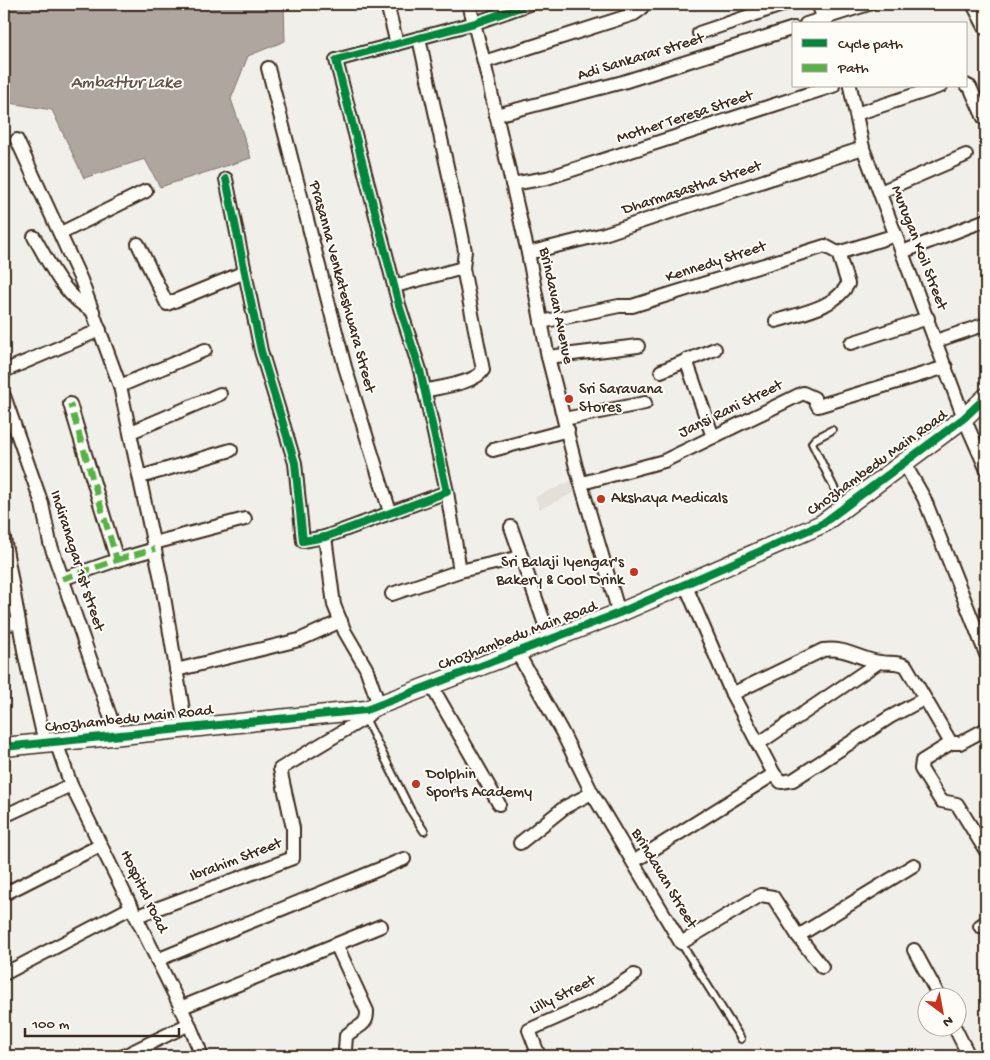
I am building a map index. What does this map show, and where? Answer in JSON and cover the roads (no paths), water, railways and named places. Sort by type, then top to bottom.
[{"type":"street","points":[[386,4],[397,44]]},
{"type":"street","name":"Brindavan Avenue","points":[[469,4],[475,22],[528,253],[548,357],[619,613]]},
{"type":"street","points":[[460,571],[447,492],[424,391],[336,60],[475,22],[529,4]]},
{"type":"street","points":[[484,62],[634,14],[641,8],[642,4]]},
{"type":"street","points":[[699,33],[753,9],[785,4]]},
{"type":"street","points":[[818,4],[825,21],[869,4]]},
{"type":"street","points":[[973,4],[986,29]]},
{"type":"street","name":"Adi Sankarar street","points":[[496,115],[623,82],[792,29]]},
{"type":"street","points":[[419,38],[465,251],[464,268],[483,370],[477,377],[469,380],[424,391]]},
{"type":"street","name":"Prasanna Venkateshwara Street","points":[[268,68],[344,367],[390,512]]},
{"type":"street","points":[[968,86],[984,118]]},
{"type":"street","name":"Mother Teresa Street","points":[[512,184],[547,178],[827,88]]},
{"type":"street","name":"Murugan Koil Street","points":[[850,88],[863,148],[964,418],[986,468]]},
{"type":"street","points":[[856,114],[935,88]]},
{"type":"street","points":[[17,140],[61,233],[93,311],[120,386],[154,546],[186,728]]},
{"type":"street","name":"Dharmasastha Street","points":[[528,253],[604,234],[863,148]]},
{"type":"street","points":[[880,192],[966,155]]},
{"type":"street","points":[[226,179],[261,351],[295,463],[303,541],[325,537],[447,492]]},
{"type":"street","points":[[61,233],[146,191]]},
{"type":"street","points":[[902,252],[986,220]]},
{"type":"street","name":"Kennedy Street","points":[[541,322],[610,308],[632,306],[825,246],[838,253],[896,235]]},
{"type":"street","points":[[34,237],[70,294],[76,301],[93,311]]},
{"type":"street","points":[[138,244],[167,304],[245,272]]},
{"type":"street","points":[[776,322],[829,303],[841,296],[848,284],[838,253]]},
{"type":"street","points":[[395,286],[464,268]]},
{"type":"street","points":[[851,343],[928,318]]},
{"type":"street","points":[[936,341],[986,324]]},
{"type":"street","points":[[4,371],[100,330]]},
{"type":"street","points":[[548,357],[638,346]]},
{"type":"street","points":[[661,371],[715,349]]},
{"type":"street","points":[[120,386],[205,350]]},
{"type":"street","points":[[686,360],[713,437]]},
{"type":"street","name":"Jansi Rani Street","points":[[582,483],[664,461],[803,393],[814,398],[818,406],[946,368]]},
{"type":"street","points":[[131,432],[220,394]]},
{"type":"street","name":"Indiranagar 1st street","points":[[4,396],[42,504],[50,543],[117,736]]},
{"type":"street","name":"Chozhambedu Main Road","points":[[4,747],[366,710],[619,613],[822,524],[964,418],[986,397]]},
{"type":"street","points":[[493,450],[566,424],[646,403]]},
{"type":"street","points":[[70,404],[117,560]]},
{"type":"street","points":[[140,477],[231,450]]},
{"type":"street","points":[[904,463],[924,498],[986,654]]},
{"type":"street","points":[[62,579],[154,546],[245,519]]},
{"type":"street","points":[[511,527],[550,640]]},
{"type":"street","points":[[325,537],[334,605],[366,668],[379,705]]},
{"type":"street","name":"Hospital road","points":[[4,538],[19,623],[51,742],[189,1024],[202,1056]]},
{"type":"street","points":[[392,594],[460,571],[521,557]]},
{"type":"street","points":[[685,584],[732,694],[774,774],[781,782],[793,780],[890,717],[924,699]]},
{"type":"street","points":[[176,670],[299,640],[341,622]]},
{"type":"street","points":[[4,624],[19,623]]},
{"type":"street","points":[[732,694],[823,650],[836,649],[879,662],[896,662],[906,666],[951,743]]},
{"type":"street","name":"Brindavan Street","points":[[517,652],[562,732],[592,793],[681,943],[760,895],[773,897],[798,936],[822,967]]},
{"type":"street","points":[[758,744],[879,662]]},
{"type":"street","points":[[431,685],[499,804]]},
{"type":"street","name":"Ibrahim Street","points":[[134,912],[294,858],[293,828],[280,769],[365,718],[379,705]]},
{"type":"street","points":[[986,729],[960,743],[951,743],[922,761],[921,769],[941,801],[956,804],[986,851]]},
{"type":"street","points":[[633,862],[774,774]]},
{"type":"street","points":[[4,816],[71,785]]},
{"type":"street","points":[[520,843],[564,807],[592,793]]},
{"type":"street","points":[[4,894],[101,845]]},
{"type":"street","points":[[157,960],[404,859]]},
{"type":"street","points":[[798,936],[914,865]]},
{"type":"street","points":[[4,974],[134,912]]},
{"type":"street","points":[[180,1008],[381,926]]},
{"type":"street","points":[[336,944],[367,1011],[367,1019],[364,1024],[346,1036],[345,1050],[348,1056]]},
{"type":"street","points":[[914,950],[935,988]]},
{"type":"street","name":"Lilly Street","points":[[539,1056],[529,1030],[594,1001],[634,975]]},
{"type":"street","points":[[124,1056],[189,1024]]},
{"type":"street","points":[[960,1038],[969,1056]]},
{"type":"lane","points":[[832,430],[815,439],[812,443],[844,508]]},
{"type":"lane","points":[[365,718],[410,811],[424,831]]},
{"type":"lane","points":[[681,943],[740,1039]]},
{"type":"water","name":"Ambattur Lake","points":[[4,4],[284,4],[285,41],[248,56],[231,99],[251,158],[160,187],[145,159],[84,178],[52,110],[4,102]]},
{"type":"place","name":"Sri Saravana Stores","points":[[569,399]]},
{"type":"place","name":"Akshaya Medicals","points":[[601,499]]},
{"type":"place","name":"Sri Balaji Iyengar's Bakery & Cool Drink","points":[[634,572]]},
{"type":"place","name":"Dolphin Sports Academy","points":[[416,784]]}]
